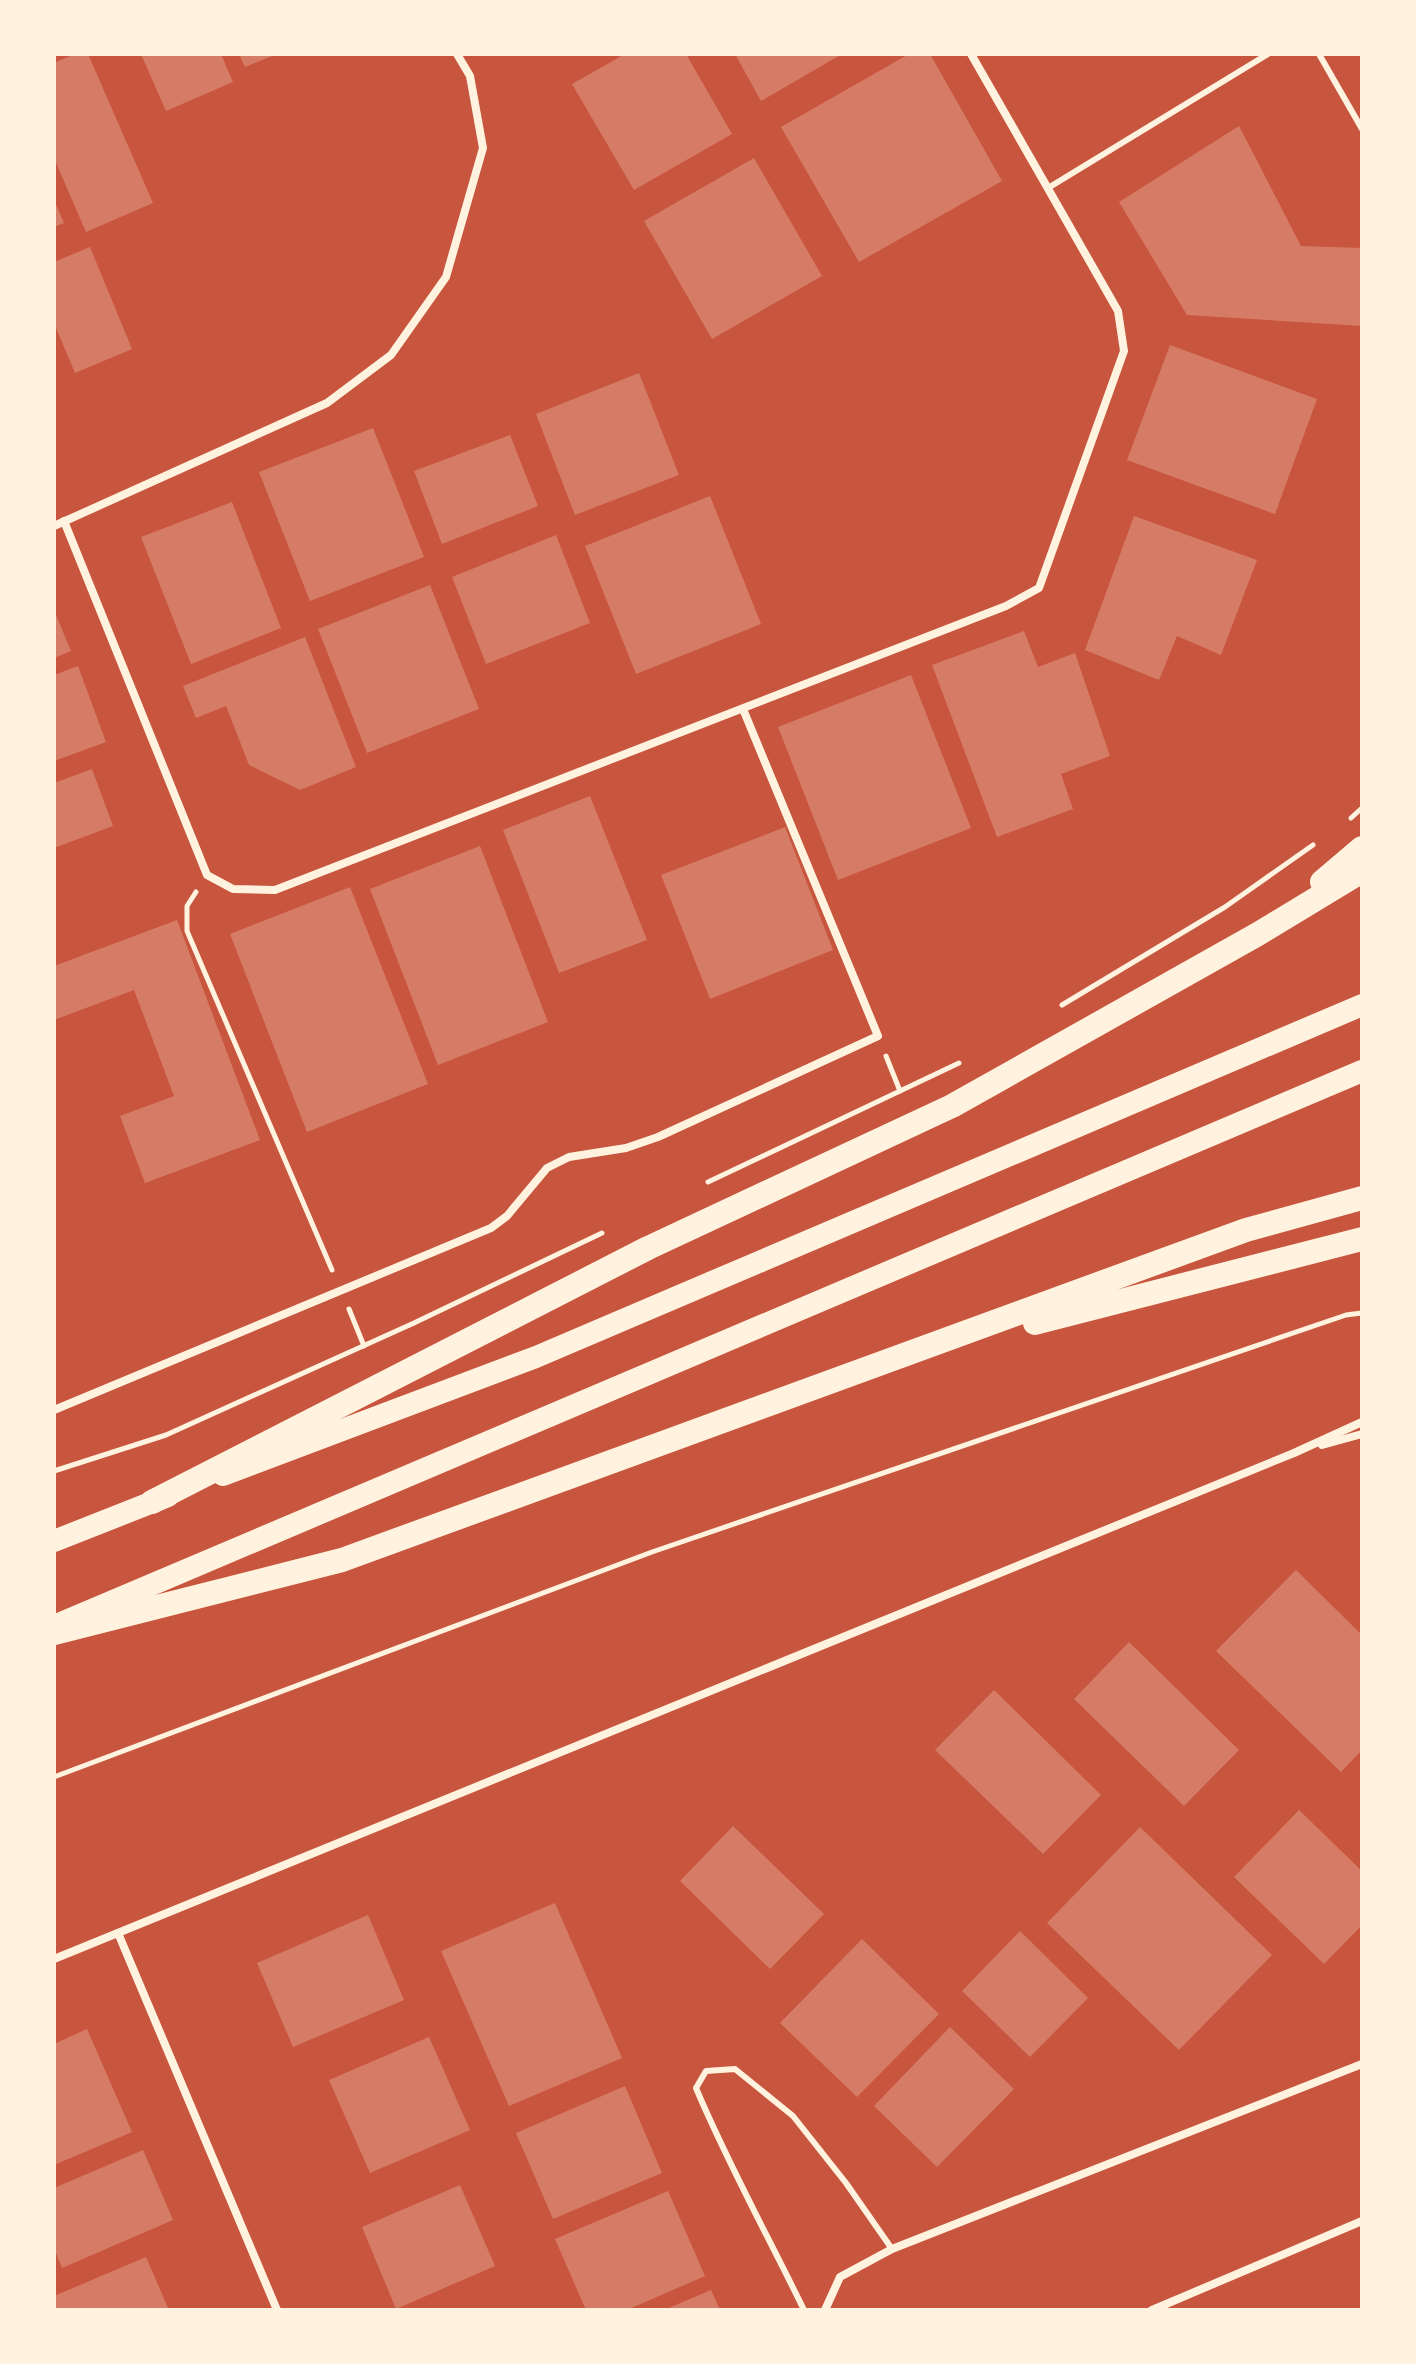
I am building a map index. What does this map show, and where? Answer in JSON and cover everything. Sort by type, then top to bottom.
[{"type":"highway","points":[[1258,934],[1362,848]]},
{"type":"highway","points":[[152,1502],[648,1248],[952,1106],[1258,934],[1362,871]]},
{"type":"highway","points":[[54,1541],[536,1357],[1362,1005]]},
{"type":"highway","points":[[54,1626],[1362,1071]]},
{"type":"highway","points":[[54,1633],[342,1560],[1246,1230],[1362,1198]]},
{"type":"highway","points":[[908,1355],[1362,1239]]},
{"type":"street","points":[[54,526],[327,403],[391,355],[446,277],[483,148],[470,76],[457,54]]},
{"type":"street","points":[[64,521],[207,875],[233,889],[275,890],[1006,606],[1039,588],[1124,351],[1118,311],[971,54]]},
{"type":"street","points":[[54,1410],[491,1228],[507,1216],[547,1168],[569,1157],[626,1148],[658,1137],[878,1036],[743,709]]},
{"type":"street","points":[[54,1959],[1294,1453],[1362,1422]]},
{"type":"street","points":[[1294,1453],[1362,1434]]},
{"type":"street","points":[[118,1933],[277,2310]]},
{"type":"street","points":[[825,2310],[840,2277],[892,2249],[1362,2064]]},
{"type":"street","points":[[1152,2310],[1362,2221]]},
{"type":"lane","points":[[1048,188],[1268,54]]},
{"type":"lane","points":[[1319,54],[1362,129]]},
{"type":"lane","points":[[804,2310],[762,2222],[720,2145],[696,2088],[706,2071],[735,2069],[793,2116],[846,2183],[892,2249]]},
{"type":"path","points":[[1341,825],[1362,808]]},
{"type":"path","points":[[1056,1008],[1225,907],[1315,843]]},
{"type":"path","points":[[207,875],[187,906],[187,931],[364,1346]]},
{"type":"path","points":[[878,1036],[900,1091]]},
{"type":"path","points":[[702,1185],[965,1060]]},
{"type":"path","points":[[54,1471],[166,1435],[364,1346],[616,1226]]},
{"type":"path","points":[[54,1777],[652,1552],[1331,1320],[1362,1313]]},
{"type":"building","points":[[75,54],[88,54],[153,203],[86,232],[54,158],[54,63]]},
{"type":"building","points":[[141,54],[221,54],[233,82],[166,111]]},
{"type":"building","points":[[239,54],[277,54],[245,67]]},
{"type":"building","points":[[625,54],[686,54],[732,134],[634,190],[572,84]]},
{"type":"building","points":[[735,54],[842,54],[761,101]]},
{"type":"building","points":[[909,54],[930,54],[1002,181],[859,262],[781,127]]},
{"type":"building","points":[[1239,126],[1301,246],[1362,248],[1362,326],[1187,315],[1119,202]]},
{"type":"building","points":[[754,158],[822,276],[712,339],[644,221]]},
{"type":"building","points":[[54,200],[64,223],[54,227]]},
{"type":"building","points":[[90,247],[132,349],[75,373],[54,323],[54,262]]},
{"type":"building","points":[[1170,345],[1317,399],[1275,514],[1127,460]]},
{"type":"building","points":[[639,373],[679,475],[575,515],[536,414]]},
{"type":"building","points":[[373,428],[424,557],[310,601],[259,472]]},
{"type":"building","points":[[510,435],[538,506],[442,544],[414,471]]},
{"type":"building","points":[[710,496],[761,624],[636,674],[585,546]]},
{"type":"building","points":[[232,502],[281,628],[191,664],[141,537]]},
{"type":"building","points":[[1134,516],[1257,560],[1221,655],[1177,636],[1159,680],[1085,650]]},
{"type":"building","points":[[556,535],[590,623],[486,664],[452,577]]},
{"type":"building","points":[[430,585],[479,709],[367,753],[318,629]]},
{"type":"building","points":[[54,610],[71,651],[54,658]]},
{"type":"building","points":[[1024,631],[1038,667],[1075,653],[1110,756],[1061,774],[1073,809],[997,837],[932,665]]},
{"type":"building","points":[[305,637],[356,767],[300,790],[249,765],[226,706],[196,718],[183,686]]},
{"type":"building","points":[[78,666],[106,742],[54,761],[54,675]]},
{"type":"building","points":[[911,675],[971,828],[838,880],[778,727]]},
{"type":"building","points":[[92,769],[113,826],[54,848],[54,783]]},
{"type":"building","points":[[590,796],[647,940],[559,973],[503,830]]},
{"type":"building","points":[[785,827],[833,950],[710,999],[661,875]]},
{"type":"building","points":[[480,846],[548,1022],[438,1065],[370,889]]},
{"type":"building","points":[[350,887],[428,1084],[307,1132],[230,934]]},
{"type":"building","points":[[177,920],[260,1140],[145,1183],[120,1116],[174,1096],[134,990],[54,1020],[54,966]]},
{"type":"building","points":[[1296,1570],[1362,1635],[1362,1750],[1341,1772],[1216,1651]]},
{"type":"building","points":[[1129,1642],[1239,1750],[1184,1806],[1074,1699]]},
{"type":"building","points":[[994,1690],[1101,1795],[1043,1854],[935,1750]]},
{"type":"building","points":[[1299,1810],[1362,1871],[1362,1925],[1324,1964],[1234,1877]]},
{"type":"building","points":[[733,1826],[824,1914],[770,1969],[680,1881]]},
{"type":"building","points":[[1140,1827],[1272,1955],[1179,2050],[1047,1923]]},
{"type":"building","points":[[555,1903],[622,2058],[509,2106],[441,1951]]},
{"type":"building","points":[[368,1915],[404,2000],[293,2047],[257,1963]]},
{"type":"building","points":[[1020,1931],[1088,1998],[1030,2057],[962,1991]]},
{"type":"building","points":[[862,1939],[939,2014],[857,2097],[780,2023]]},
{"type":"building","points":[[950,2027],[1014,2089],[937,2167],[874,2106]]},
{"type":"building","points":[[87,2029],[132,2132],[54,2165],[54,2044]]},
{"type":"building","points":[[429,2037],[470,2130],[370,2173],[329,2080]]},
{"type":"building","points":[[625,2086],[662,2173],[553,2219],[516,2133]]},
{"type":"building","points":[[143,2150],[173,2220],[62,2268],[54,2248],[54,2188]]},
{"type":"building","points":[[460,2185],[495,2266],[396,2309],[362,2227]]},
{"type":"building","points":[[668,2191],[705,2276],[627,2310],[586,2310],[555,2239]]},
{"type":"building","points":[[146,2257],[169,2310],[54,2310],[54,2296]]},
{"type":"building","points":[[711,2290],[720,2310],[664,2310]]}]
